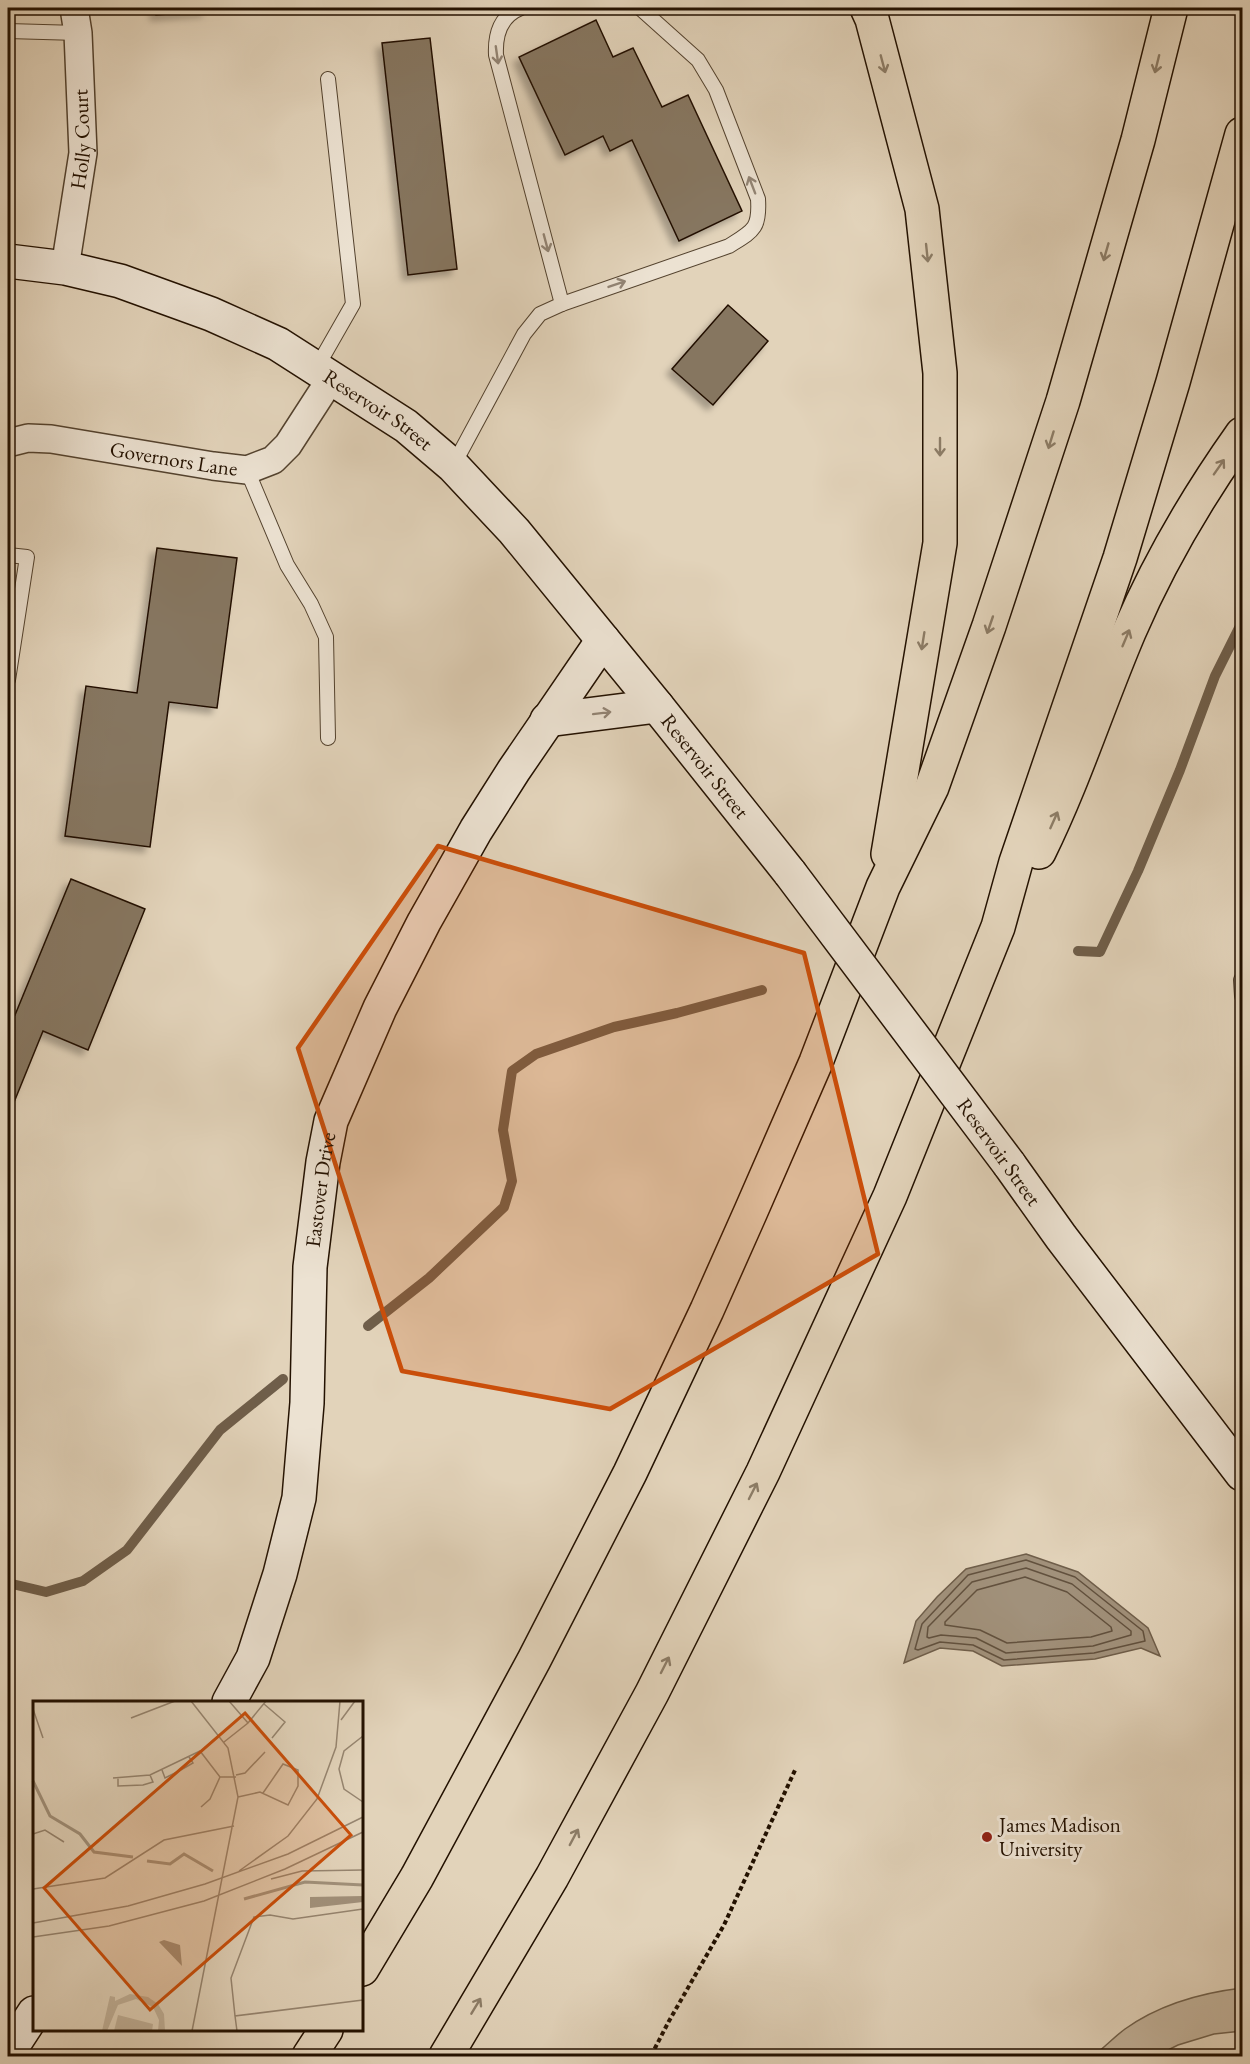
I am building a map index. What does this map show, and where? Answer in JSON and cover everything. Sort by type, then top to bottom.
[{"type":"highway","points":[[867,8],[872,19],[922,209],[940,373],[940,543],[883,887]]},
{"type":"highway","points":[[363,1968],[417,1877],[534,1660],[630,1473],[707,1310],[800,1100],[883,887],[940,768],[1043,465],[1135,151],[1171,8]]},
{"type":"highway","points":[[998,927],[1016,862],[1120,558],[1173,382],[1242,134]]},
{"type":"highway","points":[[446,2056],[574,1836],[652,1693],[763,1472],[890,1196],[998,927],[1050,829],[1111,675],[1155,577],[1208,484],[1242,434]]},
{"type":"highway","points":[[309,2056],[325,2031]]},
{"type":"main road","name":"Reservoir Street","points":[[8,261],[65,268],[120,281],[211,314],[279,344],[406,426],[453,466],[514,531],[790,873],[1009,1164],[1061,1237],[1242,1474]]},
{"type":"main road","name":"Eastover Drive","points":[[230,1701],[253,1658],[280,1574],[298,1498],[308,1403],[310,1267],[323,1162],[331,1121],[380,1008],[424,922],[476,830],[547,720],[603,640]]},
{"type":"main road","points":[[547,720],[657,706]]},
{"type":"main road","points":[[8,2053],[33,2015]]},
{"type":"street","name":"Holly Court","points":[[65,268],[83,153],[76,20]]},
{"type":"street","name":"Governors Lane","points":[[8,443],[28,438],[51,439],[247,470],[273,460],[288,445],[324,372]]},
{"type":"lane","points":[[521,8],[506,18],[499,28],[495,39],[495,55],[562,304]]},
{"type":"lane","points":[[453,466],[524,334],[540,314],[562,304],[729,246],[751,232],[759,217],[758,199],[716,90],[698,60],[640,8]]},
{"type":"lane","points":[[8,32],[76,20]]},
{"type":"lane","points":[[324,372],[353,304],[328,80]]},
{"type":"lane","points":[[247,470],[287,565],[311,604],[326,637],[328,738]]},
{"type":"lane","points":[[8,555],[27,557],[8,680]]},
{"type":"lane","points":[[1242,978],[1242,996]]},
{"type":"path","points":[[653,2056],[669,2021],[724,1924],[796,1768]]},
{"type":"highlighted area","points":[[438,846],[804,953],[878,1254],[610,1409],[402,1371],[298,1048]]},
{"type":"shaded area","points":[[1242,1988],[1242,2031],[1214,2034],[1178,2045],[1156,2056],[1093,2056],[1138,2020],[1166,2006],[1211,1993]]},
{"type":"water","points":[[1026,1554],[1078,1572],[1148,1628],[1160,1656],[1141,1648],[1095,1659],[1002,1666],[973,1651],[940,1648],[904,1663],[916,1621],[966,1569]]},
{"type":"building","points":[[155,8],[207,8],[208,11],[156,15]]},
{"type":"building","points":[[596,20],[613,57],[633,48],[662,107],[688,95],[742,211],[679,241],[632,140],[610,151],[603,136],[565,155],[519,57]]},
{"type":"building","points":[[430,38],[457,269],[408,275],[382,43]]},
{"type":"building","points":[[728,305],[768,341],[713,405],[672,369]]},
{"type":"building","points":[[157,548],[237,558],[217,708],[169,702],[150,847],[65,836],[86,686],[137,693]]},
{"type":"building","points":[[71,879],[145,909],[88,1050],[43,1031],[8,1117],[8,1012],[15,1015]]},
{"type":"waterway","points":[[1078,951],[1100,952],[1138,871],[1180,770],[1215,676],[1242,622]]},
{"type":"waterway","points":[[368,1326],[429,1278],[504,1207],[512,1181],[503,1130],[512,1071],[536,1054],[614,1027],[762,990]]},
{"type":"waterway","points":[[8,1583],[46,1592],[83,1581],[127,1550],[220,1430],[283,1379]]},
{"type":"place","name":"James Madison University","points":[[987,1837]]}]
